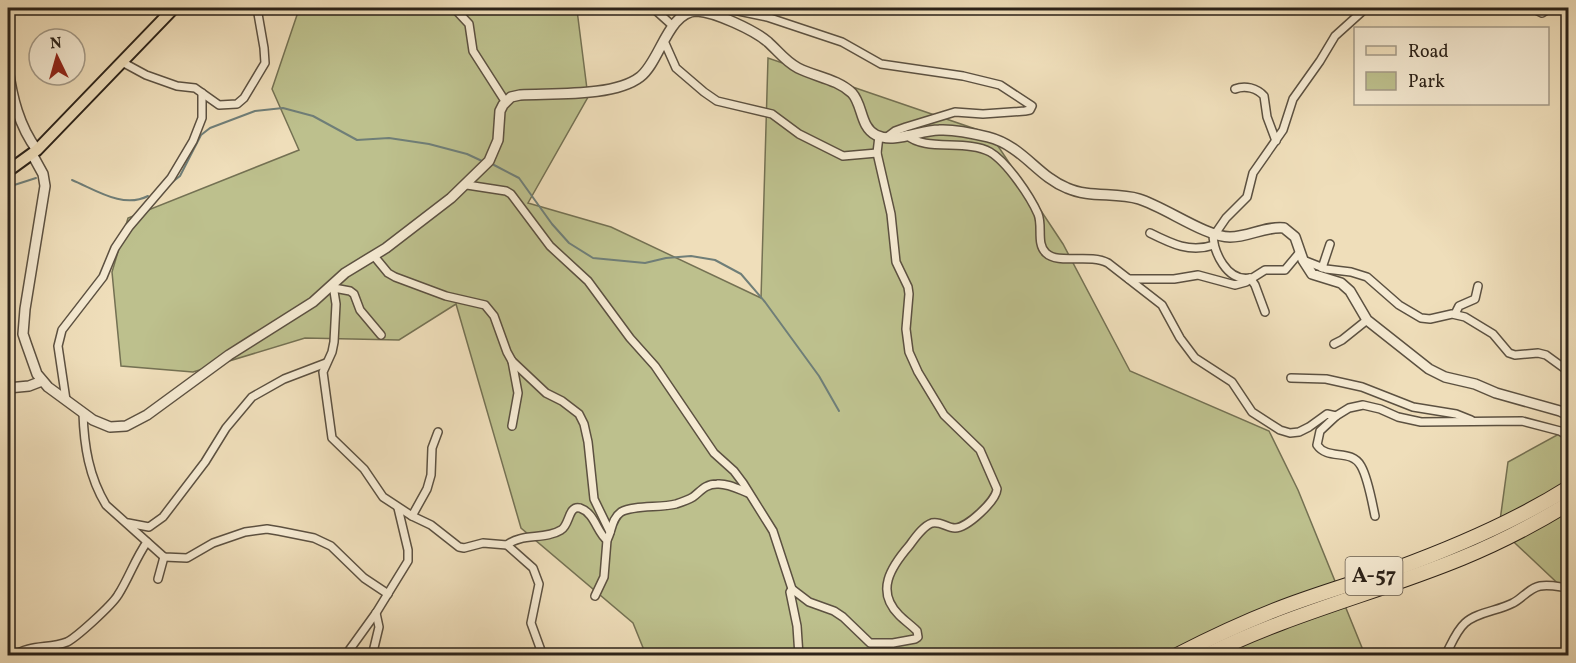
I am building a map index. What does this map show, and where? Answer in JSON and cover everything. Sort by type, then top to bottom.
[{"type":"highway","name":"A-57","points":[[1175,656],[1245,622],[1462,543],[1515,518],[1569,488]]},
{"type":"highway","name":"A-57","points":[[1205,656],[1308,612],[1463,558],[1569,504]]},
{"type":"main road","points":[[9,172],[34,152],[174,8]]},
{"type":"street","points":[[122,62],[146,75],[177,86],[195,88],[219,105],[237,104],[244,99],[265,63],[257,8]]},
{"type":"street","points":[[448,8],[455,9],[469,24],[473,51],[505,101]]},
{"type":"street","points":[[653,8],[673,26]]},
{"type":"street","points":[[8,68],[15,106],[43,174],[45,186],[23,334],[37,374],[42,381],[93,420],[110,427],[126,426],[135,422],[229,355],[313,302],[345,273],[374,256],[467,185],[495,151],[500,111],[505,101],[520,95],[597,91],[630,84],[644,74],[673,26],[684,16],[713,8],[767,17],[842,42],[881,64],[963,76],[1000,86],[1032,106],[1026,111],[983,114],[955,112],[906,127],[883,137],[877,153],[891,214],[896,262],[908,287],[906,329],[912,361],[944,415],[980,450],[997,486],[997,494],[986,508],[961,526],[953,528],[935,522],[928,525],[902,553],[888,578],[889,599],[899,615],[917,631],[918,636],[915,639],[893,643],[870,643],[843,617],[834,611],[808,602],[792,589],[773,531],[734,471],[714,453],[655,366],[630,338],[588,281],[539,234],[512,194],[467,185]]},
{"type":"street","points":[[1250,278],[1237,276],[1222,264],[1214,245],[1214,233],[1226,218],[1246,200],[1257,166],[1286,123],[1287,113],[1293,99],[1320,62],[1335,36],[1366,8]]},
{"type":"street","points":[[1532,8],[1542,13],[1550,8]]},
{"type":"street","points":[[699,11],[748,29],[767,41],[792,65],[844,87],[857,100],[868,130],[883,137],[941,129],[990,137],[1018,151],[1049,177],[1069,190],[1136,198],[1214,233],[1231,237],[1263,229],[1284,228],[1295,237],[1301,256],[1312,274],[1341,283],[1346,287],[1367,320],[1433,371],[1445,377],[1475,384],[1496,393],[1569,415]]},
{"type":"street","points":[[664,41],[676,68],[717,101],[772,114],[798,134],[843,156],[877,153]]},
{"type":"street","points":[[1235,89],[1244,87],[1255,89],[1264,96],[1267,117],[1276,141]]},
{"type":"street","points":[[66,400],[58,345],[62,330],[103,277],[115,248],[129,227],[171,178],[193,141],[202,118],[202,93]]},
{"type":"street","points":[[907,135],[915,142],[922,144],[949,143],[981,148],[993,154],[1023,189],[1039,216],[1042,248],[1047,255],[1056,259],[1099,258],[1129,279],[1162,305],[1175,330],[1195,358],[1232,382],[1252,412],[1280,430],[1290,433],[1309,427],[1327,414],[1336,416]]},
{"type":"street","points":[[1150,233],[1179,246],[1193,249],[1214,245]]},
{"type":"street","points":[[1322,268],[1330,244]]},
{"type":"street","points":[[374,256],[388,273],[395,277],[446,296],[485,305],[494,316],[512,361],[546,393],[579,414],[588,442],[594,500],[610,532]]},
{"type":"street","points":[[1129,279],[1174,279],[1198,275],[1235,285],[1246,282],[1266,270],[1285,270],[1301,256]]},
{"type":"street","points":[[1301,256],[1322,268],[1367,277],[1399,305],[1421,318],[1430,319],[1449,314],[1465,317],[1493,334],[1509,353],[1546,355],[1569,371]]},
{"type":"street","points":[[1250,278],[1265,312]]},
{"type":"street","points":[[333,286],[354,294],[360,310],[381,335]]},
{"type":"street","points":[[333,286],[336,304],[334,342],[323,372],[332,438],[364,469],[383,497],[431,525],[462,548],[483,543],[507,545],[519,539],[561,530],[569,521],[572,510],[579,508],[591,517],[607,540]]},
{"type":"street","points":[[1455,314],[1459,306],[1475,299],[1478,286]]},
{"type":"street","points":[[1334,344],[1367,320]]},
{"type":"street","points":[[512,361],[518,393],[512,426]]},
{"type":"street","points":[[125,523],[144,527],[157,523],[205,462],[241,408],[252,398],[284,379],[326,363]]},
{"type":"street","points":[[1291,378],[1326,379],[1362,387],[1413,407],[1456,414],[1467,417],[1471,421]]},
{"type":"street","points":[[8,388],[29,386],[42,381]]},
{"type":"street","points":[[1376,516],[1362,466],[1351,456],[1325,453],[1317,445],[1320,431],[1336,416],[1349,408],[1364,405],[1421,422],[1522,421],[1560,431],[1569,436]]},
{"type":"street","points":[[83,413],[83,438],[93,480],[106,505],[164,556],[187,558],[225,538],[267,529],[323,541],[364,578],[388,594]]},
{"type":"street","points":[[412,516],[427,489],[431,475],[432,448],[438,432]]},
{"type":"street","points":[[595,596],[604,577],[607,540],[614,521],[621,512],[661,507],[687,500],[708,486],[723,484],[749,494]]},
{"type":"street","points":[[345,656],[376,613],[408,561],[408,550],[398,507]]},
{"type":"street","points":[[14,656],[22,649],[67,642],[80,631],[118,595],[134,562],[147,542]]},
{"type":"street","points":[[507,545],[533,568],[538,580],[538,596],[531,623],[543,656]]},
{"type":"street","points":[[158,579],[164,556]]},
{"type":"street","points":[[1445,656],[1465,623],[1507,606],[1539,586],[1569,588]]},
{"type":"street","points":[[792,589],[790,592],[797,626],[799,656]]},
{"type":"street","points":[[372,656],[379,627],[376,613]]},
{"type":"green space","points":[[288,8],[579,8],[577,10],[588,97],[528,203],[611,227],[761,298],[768,58],[990,134],[1063,244],[1130,371],[1269,431],[1298,490],[1365,655],[646,655],[633,623],[521,528],[456,304],[399,340],[305,338],[193,372],[121,366],[112,272],[128,218],[299,150],[272,89],[297,15]]},
{"type":"green space","points":[[1568,429],[1568,593],[1499,528],[1508,462]]},
{"type":"waterway","points":[[171,183],[180,176],[201,135],[210,128],[255,111],[283,108],[313,116],[357,140],[389,138],[429,144],[467,154],[482,161]]},
{"type":"waterway","points":[[494,165],[519,178],[552,224],[569,243],[593,258],[645,263],[691,256],[715,260],[741,274],[765,302],[819,376],[839,411]]},
{"type":"waterway","points":[[8,187],[36,178]]},
{"type":"waterway","points":[[72,180],[119,199],[139,199],[148,196]]}]
